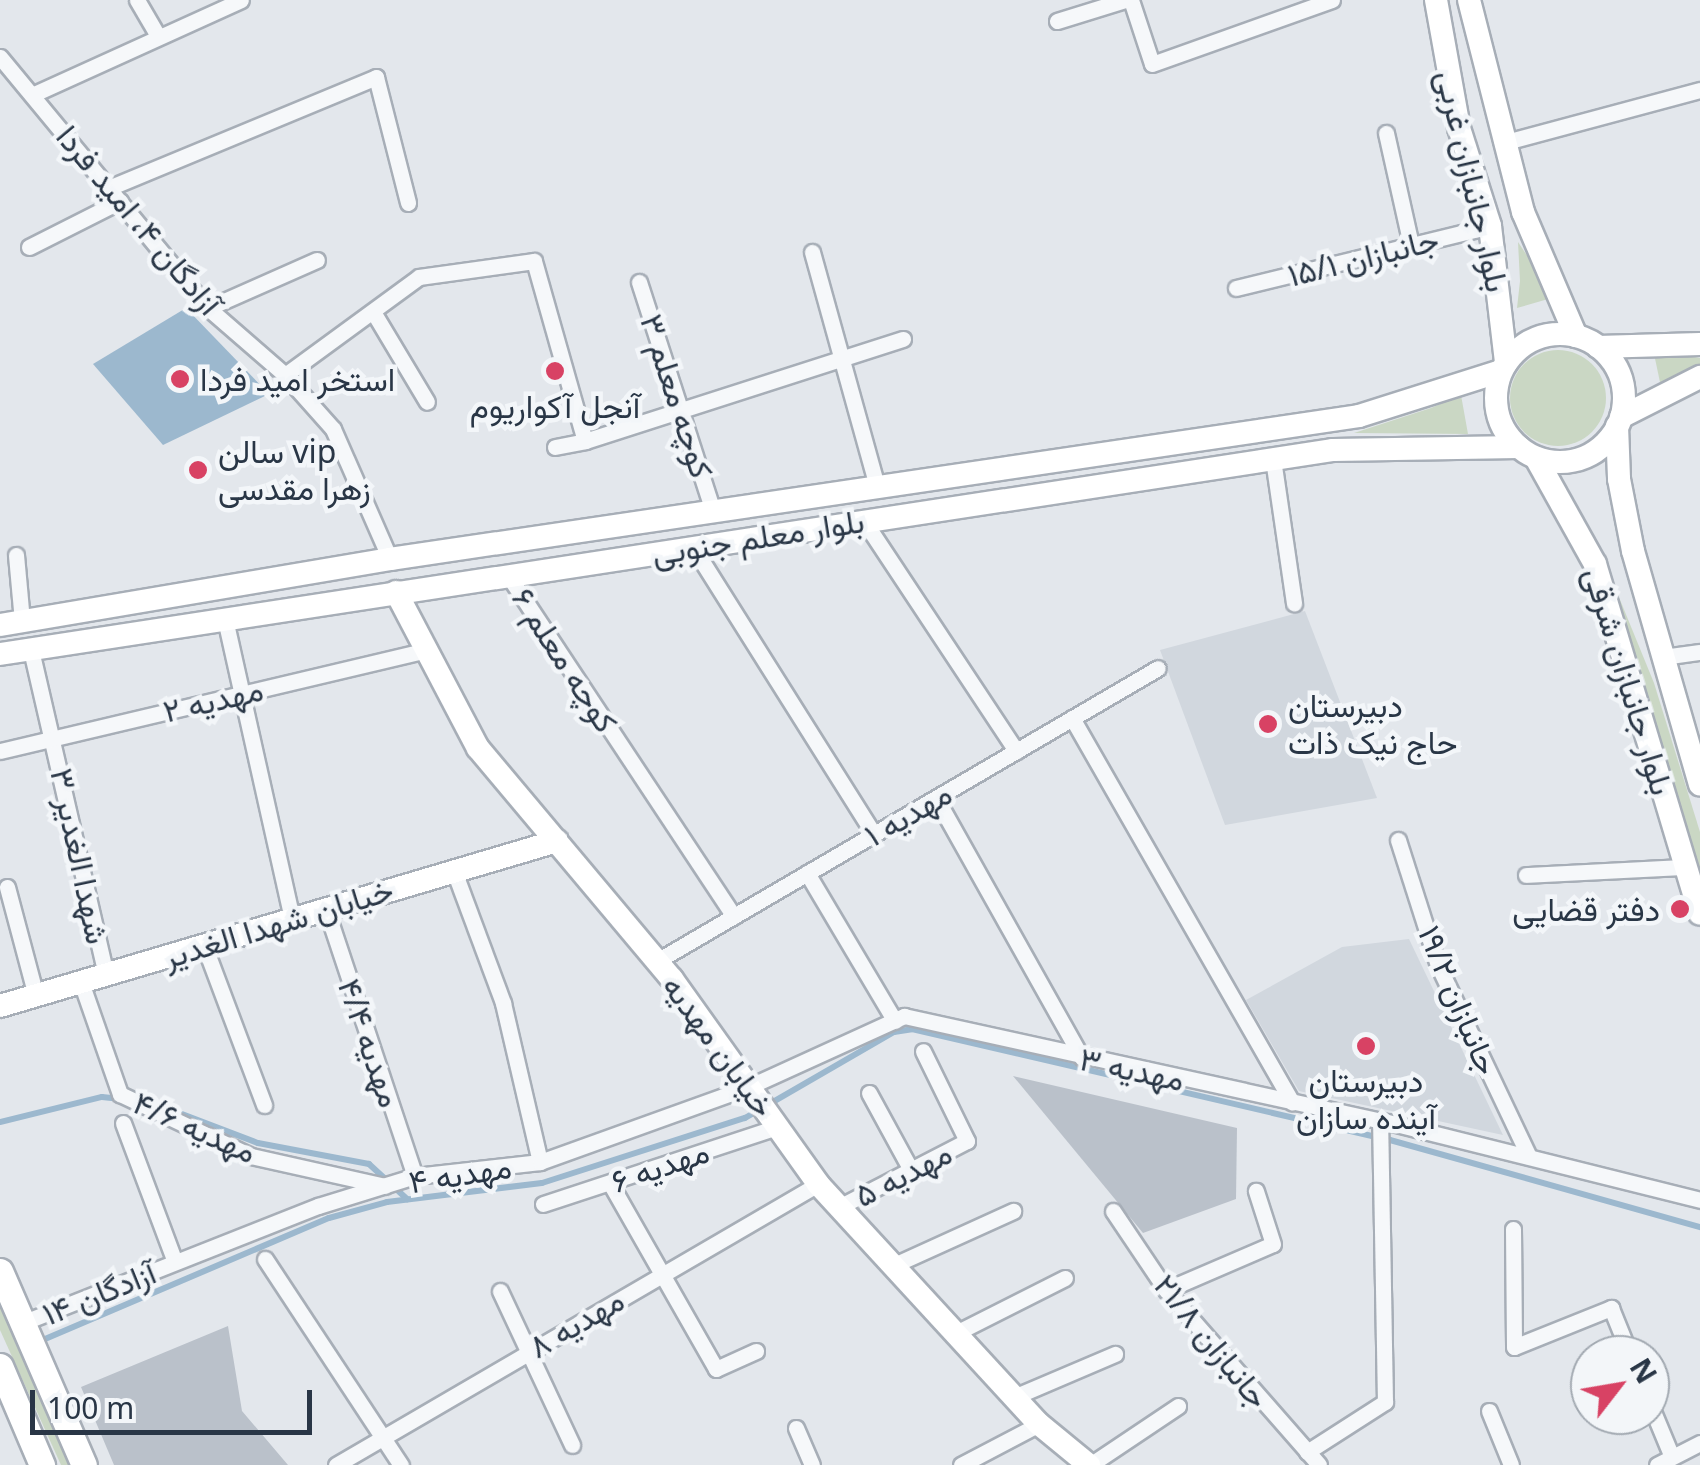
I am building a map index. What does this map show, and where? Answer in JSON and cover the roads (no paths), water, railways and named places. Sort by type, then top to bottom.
[{"type":"main road","name":"بلوار جانبازان غربی","points":[[1436,0],[1458,128],[1490,226],[1504,367]]},
{"type":"main road","name":"بلوار جانبازان غربی","points":[[1469,0],[1502,143],[1523,212],[1576,336]]},
{"type":"main road","points":[[1490,226],[1523,212]]},
{"type":"main road","points":[[1700,344],[1598,347],[1576,336],[1529,342],[1504,367],[1498,412],[1528,452],[1583,458],[1619,422],[1700,377]]},
{"type":"main road","points":[[1598,347],[1620,379],[1619,422]]},
{"type":"main road","name":"بلوار معلم جنوبی","points":[[11,623],[390,559],[1359,416],[1504,367]]},
{"type":"main road","name":"بلوار جانبازان شرقی","points":[[1619,422],[1619,479],[1634,552],[1700,784]]},
{"type":"main road","name":"بلوار معلم جنوبی","points":[[0,654],[1334,450],[1528,452]]},
{"type":"main road","name":"بلوار جانبازان شرقی","points":[[1528,452],[1596,564],[1700,914]]},
{"type":"main road","points":[[1596,564],[1634,552]]},
{"type":"main road","name":"خیابان مهدیه","points":[[396,592],[478,748],[657,961],[818,1184],[1038,1424],[1089,1465]]},
{"type":"main road","points":[[152,599],[158,630]]},
{"type":"main road","name":"خیابان شهدا الغدیر","points":[[0,1006],[556,840]]},
{"type":"main road","points":[[0,1271],[84,1465]]},
{"type":"main road","points":[[0,1366],[42,1465]]},
{"type":"street","points":[[137,0],[158,36]]},
{"type":"street","points":[[34,94],[241,0]]},
{"type":"street","points":[[1057,22],[1128,0],[1152,64],[1332,0]]},
{"type":"street","name":"آزادگان ۴، امید فردا","points":[[0,58],[34,94],[208,308],[286,375],[333,429],[390,559]]},
{"type":"street","points":[[30,247],[116,194],[376,77],[408,203]]},
{"type":"street","points":[[1502,143],[1700,90]]},
{"type":"street","points":[[1386,133],[1411,245]]},
{"type":"street","name":"جانبازان ۱۵/۱","points":[[1236,288],[1490,226]]},
{"type":"street","points":[[812,252],[846,359],[877,487]]},
{"type":"street","points":[[208,308],[317,260]]},
{"type":"street","points":[[286,375],[375,316],[419,278],[534,262],[584,441]]},
{"type":"street","name":"کوچه معلم ۳","points":[[639,282],[713,511]]},
{"type":"street","points":[[375,316],[427,402]]},
{"type":"street","points":[[555,447],[903,339]]},
{"type":"street","points":[[1273,459],[1294,603]]},
{"type":"street","points":[[864,521],[1016,751]]},
{"type":"street","points":[[693,547],[874,834]]},
{"type":"street","points":[[11,623],[16,555]]},
{"type":"street","name":"کوچه معلم ۶","points":[[508,575],[734,916]]},
{"type":"street","points":[[225,619],[292,919]]},
{"type":"street","name":"شهدا الغدیر ۳","points":[[30,650],[54,738],[106,975]]},
{"type":"street","name":"مهدیه ۲","points":[[0,750],[426,650]]},
{"type":"street","points":[[1663,657],[1700,652]]},
{"type":"street","name":"مهدیه ۱","points":[[657,961],[1158,668]]},
{"type":"street","points":[[1072,718],[1292,1102]]},
{"type":"street","points":[[936,798],[1082,1058]]},
{"type":"street","name":"جانبازان ۱۹/۲","points":[[1398,840],[1438,966],[1530,1157]]},
{"type":"street","points":[[1526,874],[1685,867]]},
{"type":"street","points":[[454,871],[503,1003],[540,1162]]},
{"type":"street","points":[[808,873],[895,1021]]},
{"type":"street","points":[[7,887],[36,996]]},
{"type":"street","name":"مهدیه ۴/۴","points":[[326,909],[415,1176]]},
{"type":"street","points":[[204,946],[264,1106]]},
{"type":"street","name":"مهدیه ۴/۶","points":[[81,982],[120,1094],[252,1156],[387,1186]]},
{"type":"street","name":"مهدیه ۳","points":[[746,1088],[904,1016],[1082,1058],[1380,1120],[1700,1200]]},
{"type":"street","name":"مهدیه ۵","points":[[840,1207],[967,1141],[923,1051]]},
{"type":"street","name":"مهدیه ۴","points":[[176,1262],[415,1176],[540,1162],[746,1088]]},
{"type":"street","points":[[870,1093],[911,1170]]},
{"type":"street","points":[[1307,1452],[1385,1402],[1380,1120]]},
{"type":"street","points":[[123,1122],[176,1262]]},
{"type":"street","name":"مهدیه ۶","points":[[543,1204],[777,1127]]},
{"type":"street","points":[[610,1183],[716,1369],[756,1350]]},
{"type":"street","name":"مهدیه ۸","points":[[336,1465],[818,1184]]},
{"type":"street","points":[[1166,1290],[1272,1244],[1256,1191]]},
{"type":"street","name":"جانبازان ۲۱/۸","points":[[1114,1211],[1166,1290],[1319,1465]]},
{"type":"street","points":[[894,1265],[1014,1212]]},
{"type":"street","points":[[1512,1229],[1514,1346],[1611,1308],[1622,1335]]},
{"type":"street","points":[[265,1259],[401,1465]]},
{"type":"street","name":"آزادگان ۱۴","points":[[22,1323],[176,1262]]},
{"type":"street","points":[[956,1333],[1065,1278]]},
{"type":"street","points":[[500,1290],[572,1445]]},
{"type":"street","points":[[1014,1397],[1115,1354]]},
{"type":"street","points":[[1089,1465],[1178,1406]]},
{"type":"street","points":[[1489,1411],[1510,1465]]},
{"type":"street","points":[[961,1465],[1038,1424]]},
{"type":"street","points":[[796,1428],[812,1465]]},
{"type":"street","points":[[1658,1435],[1664,1461],[1700,1443]]},
{"type":"water","name":"استخر امید فردا","points":[[186,308],[269,394],[163,445],[93,364]]},
{"type":"waterway","points":[[38,1342],[329,1218],[387,1202],[542,1183],[745,1118],[894,1032],[912,1029],[1390,1140],[1700,1227]]},
{"type":"waterway","points":[[0,1122],[102,1097],[121,1099]]},
{"type":"waterway","points":[[153,1103],[258,1143],[369,1164],[407,1199]]},
{"type":"place","name":"آنجل آکواریوم","points":[[555,371]]},
{"type":"place","name":"استخر امید فردا","points":[[180,379]]},
{"type":"place","name":"سالن vip زهرا مقدسی","points":[[198,470]]},
{"type":"place","name":"دبیرستان حاج نیک ذات","points":[[1268,724]]},
{"type":"place","name":"دفتر قضایی","points":[[1680,909]]},
{"type":"place","name":"دبیرستان آینده سازان","points":[[1366,1046]]}]
